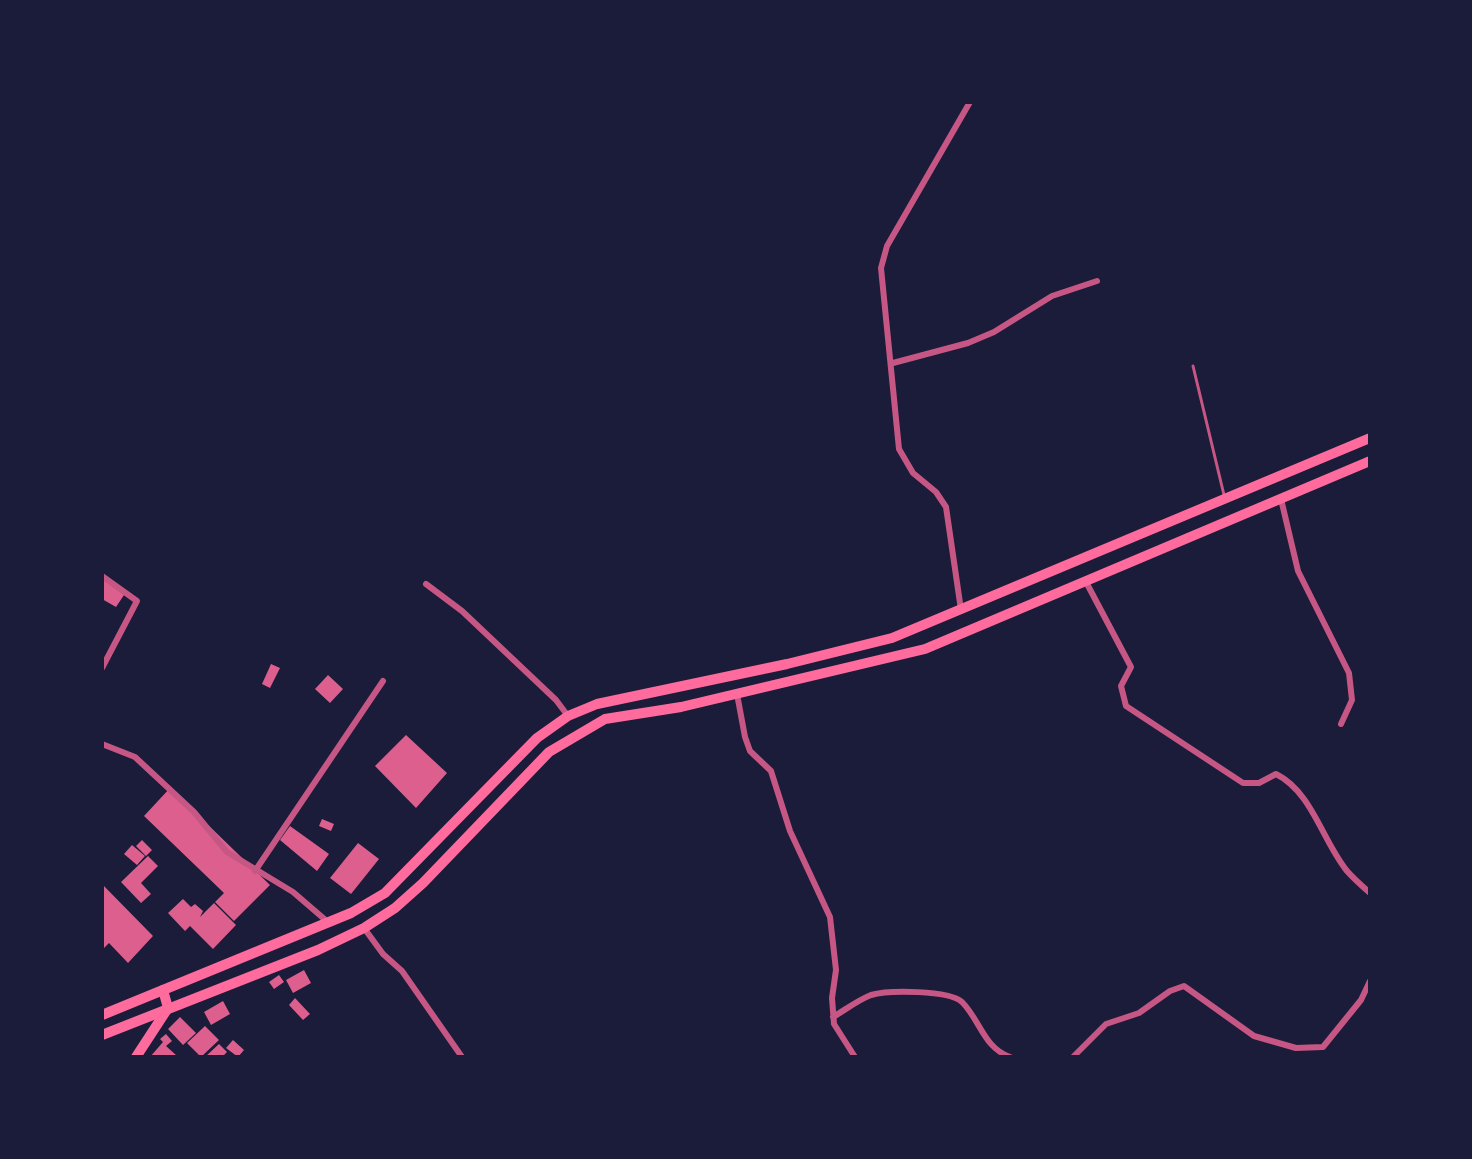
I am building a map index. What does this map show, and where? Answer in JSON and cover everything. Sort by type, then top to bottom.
[{"type":"main road","points":[[102,1015],[329,923],[385,893],[537,738],[568,716],[597,704],[787,664],[892,638],[1370,438]]},
{"type":"main road","points":[[102,1035],[318,950],[364,928],[395,908],[423,883],[549,752],[605,719],[681,707],[925,649],[1370,461]]},
{"type":"main road","points":[[136,1057],[168,1008],[163,990]]},
{"type":"street","points":[[961,610],[946,507],[936,492],[913,473],[899,449],[893,363],[881,268],[887,246],[970,102]]},
{"type":"street","points":[[893,363],[968,343],[994,332],[1052,296],[1097,281]]},
{"type":"street","points":[[1281,499],[1298,571],[1349,673],[1352,700],[1341,724]]},
{"type":"street","points":[[102,576],[137,601],[102,668]]},
{"type":"street","points":[[1085,580],[1131,667],[1121,686],[1126,706],[1243,783],[1259,783],[1276,774],[1290,781],[1346,870],[1370,893]]},
{"type":"street","points":[[426,584],[462,611],[556,700],[568,716]]},
{"type":"street","points":[[255,871],[383,681]]},
{"type":"street","points":[[737,694],[750,751],[771,771],[790,831],[830,917],[836,970],[832,998],[834,1024],[855,1057]]},
{"type":"street","points":[[102,744],[135,757],[194,812],[227,852],[293,892],[329,923]]},
{"type":"street","points":[[364,928],[383,954],[402,971],[462,1057]]},
{"type":"street","points":[[1073,1057],[1106,1024],[1139,1013],[1170,991],[1184,986],[1254,1036],[1296,1048],[1323,1047],[1361,1000],[1370,981]]},
{"type":"street","points":[[833,1017],[872,995],[950,995],[961,1002],[988,1042],[1001,1054],[1010,1057]]},
{"type":"lane","points":[[1193,366],[1225,498]]},
{"type":"building","points":[[102,577],[126,592],[116,607],[102,599]]},
{"type":"building","points":[[271,664],[280,668],[270,688],[262,684]]},
{"type":"building","points":[[328,675],[343,689],[330,703],[315,689]]},
{"type":"building","points":[[406,735],[447,773],[416,808],[375,766]]},
{"type":"building","points":[[170,788],[270,885],[234,921],[215,902],[224,893],[144,816]]},
{"type":"building","points":[[322,819],[334,824],[331,831],[319,826]]},
{"type":"building","points":[[290,826],[329,854],[317,871],[280,840]]},
{"type":"building","points":[[142,840],[152,850],[146,856],[136,846]]},
{"type":"building","points":[[358,843],[379,859],[351,894],[330,878]]},
{"type":"building","points":[[132,845],[145,856],[137,865],[124,854]]},
{"type":"building","points":[[148,856],[158,866],[141,883],[151,894],[141,903],[121,882]]},
{"type":"building","points":[[102,884],[153,936],[128,963],[109,943],[102,950]]},
{"type":"building","points":[[183,899],[191,907],[195,904],[203,911],[200,917],[214,903],[236,925],[213,949],[190,926],[185,931],[168,913]]},
{"type":"building","points":[[304,970],[311,983],[293,993],[286,980]]},
{"type":"building","points":[[279,975],[284,982],[274,989],[269,982]]},
{"type":"building","points":[[295,998],[310,1014],[303,1020],[289,1005]]},
{"type":"building","points":[[223,1001],[230,1014],[211,1025],[204,1012]]},
{"type":"building","points":[[180,1017],[196,1033],[183,1045],[168,1029]]},
{"type":"building","points":[[205,1026],[219,1040],[201,1057],[187,1043]]},
{"type":"building","points":[[166,1034],[172,1041],[166,1046],[176,1055],[150,1057],[163,1042],[160,1039]]},
{"type":"building","points":[[233,1040],[244,1050],[238,1057],[226,1048]]},
{"type":"building","points":[[219,1044],[227,1052],[222,1057],[205,1057]]}]
